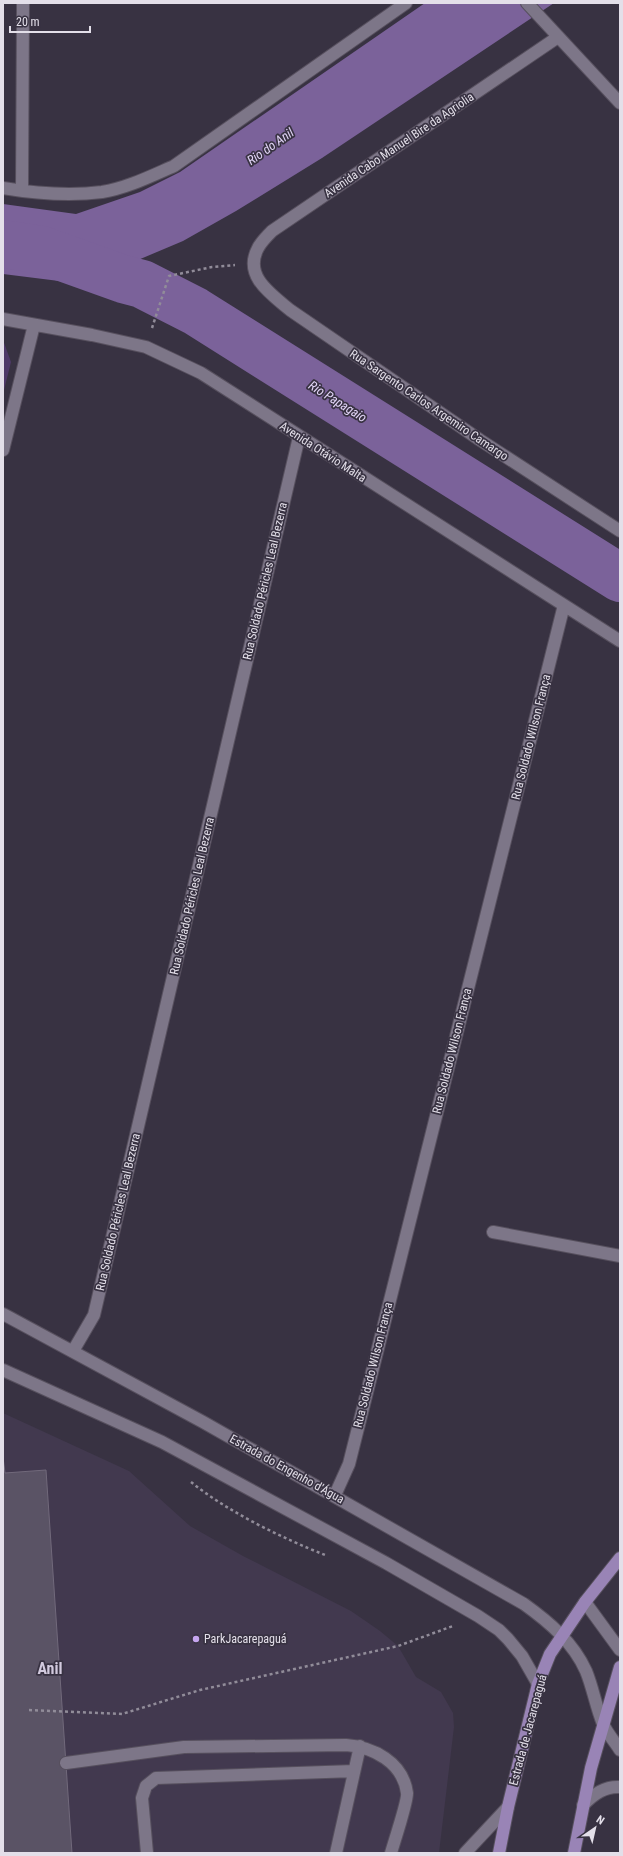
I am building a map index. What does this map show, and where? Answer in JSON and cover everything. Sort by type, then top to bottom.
[{"type":"main road","name":"Estrada de Jacarepaguá","points":[[499,1853],[508,1806],[538,1684],[550,1654],[585,1602],[620,1558]]},
{"type":"main road","points":[[574,1853],[591,1768],[620,1667]]},
{"type":"street","points":[[22,191],[23,3]]},
{"type":"street","points":[[3,188],[22,191],[67,193],[102,192],[137,182],[174,166],[406,3]]},
{"type":"street","points":[[527,3],[620,103]]},
{"type":"street","name":"Avenida Cabo Manuel Bire da Agriolia","points":[[252,264],[258,247],[272,231],[558,37]]},
{"type":"street","name":"Rua Sargento Carlos Argemiro Camargo","points":[[252,264],[255,275],[266,290],[290,310],[480,440],[620,531]]},
{"type":"street","name":"Avenida Otávio Malta","points":[[3,319],[92,335],[146,347],[201,373],[253,405],[299,437],[620,640]]},
{"type":"street","points":[[3,450],[34,325]]},
{"type":"street","name":"Rua Soldado Péricles Leal Bezerra","points":[[73,1351],[94,1315],[299,437]]},
{"type":"street","name":"Rua Soldado Wilson França","points":[[335,1495],[350,1456],[564,605]]},
{"type":"street","points":[[493,1232],[620,1256]]},
{"type":"street","name":"Estrada do Engenho d'Água","points":[[3,1314],[335,1495],[524,1604],[544,1618],[575,1652],[585,1670],[603,1725],[620,1750]]},
{"type":"street","points":[[3,1370],[162,1442],[386,1563],[478,1616],[499,1630],[508,1639],[522,1656],[538,1684]]},
{"type":"street","points":[[585,1602],[620,1650]]},
{"type":"street","points":[[66,1763],[184,1747],[346,1744],[360,1746],[373,1750],[385,1758],[395,1768],[403,1780],[407,1794],[391,1853]]},
{"type":"street","points":[[336,1853],[360,1746]]},
{"type":"street","points":[[147,1853],[142,1798],[146,1786],[156,1778],[354,1771]]},
{"type":"street","points":[[584,1805],[593,1795],[604,1789],[620,1787]]},
{"type":"street","points":[[465,1853],[508,1806]]},
{"type":"path","points":[[155,317],[169,276],[212,267],[252,264]]},
{"type":"path","points":[[29,1710],[122,1714],[200,1690],[398,1646],[478,1616]]},
{"type":"shaded area","points":[[3,340],[11,362],[3,394]]},
{"type":"shaded area","name":"ParkJacarepaguá","points":[[3,1413],[129,1471],[190,1526],[243,1556],[351,1611],[380,1631],[398,1646],[416,1677],[441,1692],[453,1713],[454,1727],[439,1853],[3,1853]]},
{"type":"water","name":"Rio do Anil","points":[[425,3],[554,3],[322,158],[236,211],[183,241],[119,268],[123,279],[99,279],[75,283],[3,274],[3,204],[76,214],[140,192],[180,172]]},
{"type":"building","points":[[3,1457],[5,1473],[46,1470],[72,1853],[3,1853]]},
{"type":"waterway","name":"Rio Papagaio","points":[[3,244],[42,250],[123,279],[142,284],[195,311],[620,578]]},
{"type":"place","name":"ParkJacarepaguá","points":[[196,1639]]},
{"type":"district","name":"Anil","points":[[50,1668]]}]
